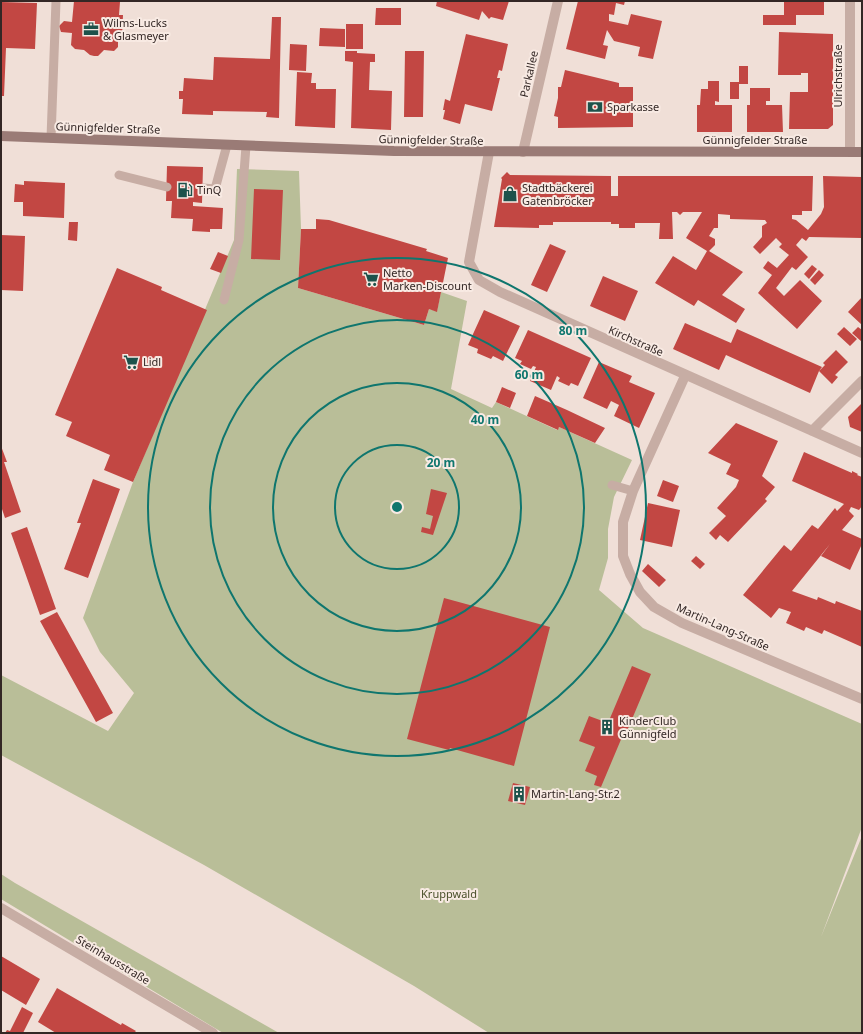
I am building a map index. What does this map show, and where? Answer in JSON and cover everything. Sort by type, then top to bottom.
[{"type":"street","name":"Parkallee","points":[[523,152],[558,1]]},
{"type":"street","name":"Ulrichstraße","points":[[850,1],[850,152]]},
{"type":"street","name":"Günnigfelder Straße","points":[[1,136],[379,151],[862,152]]},
{"type":"street","name":"Kirchstraße","points":[[489,152],[469,262],[479,280],[500,292],[862,454]]},
{"type":"street","name":"Martin-Lang-Straße","points":[[685,376],[633,491],[623,522],[623,556],[630,574],[640,592],[654,607],[682,624],[862,700]]},
{"type":"street","points":[[812,431],[862,381]]},
{"type":"street","name":"Steinhausstraße","points":[[1,908],[212,1033]]},
{"type":"lane","points":[[51,138],[56,1]]},
{"type":"lane","points":[[203,188],[215,189],[227,145]]},
{"type":"lane","points":[[224,300],[239,240],[246,146]]},
{"type":"lane","points":[[118,175],[167,187]]},
{"type":"lane","points":[[612,485],[633,491]]},
{"type":"green space","name":"Kruppwald","points":[[237,169],[299,171],[301,229],[298,288],[424,325],[429,309],[437,311],[441,292],[467,301],[451,389],[492,408],[496,402],[557,430],[559,427],[632,460],[614,497],[608,529],[608,558],[599,590],[643,628],[862,724],[862,827],[821,937],[862,836],[862,1033],[489,1033],[414,986],[204,865],[1,755],[1,675],[108,731],[134,693],[100,652],[83,618],[133,482],[234,240]]},
{"type":"green space","points":[[1,874],[279,1033],[223,1033],[1,899]]},
{"type":"building","name":"Wilms-Lucks & Glasmeyer","points":[[74,1],[120,2],[119,15],[123,15],[122,38],[118,38],[118,47],[114,51],[104,50],[98,56],[94,56],[90,55],[84,50],[75,49],[71,45],[72,33],[61,32],[59,26],[64,21],[72,22]]},
{"type":"building","points":[[437,1],[509,1],[503,20],[491,17],[489,19],[482,11],[479,20],[436,6]]},
{"type":"building","points":[[578,1],[625,1],[624,5],[616,3],[614,15],[609,14],[609,21],[628,25],[631,14],[662,21],[653,59],[638,56],[640,47],[614,41],[607,30],[603,45],[608,46],[605,59],[566,49]]},
{"type":"building","points":[[784,1],[824,1],[824,15],[796,15],[796,25],[763,25],[763,15],[784,15]]},
{"type":"building","points":[[1,2],[37,3],[35,49],[6,48],[4,96],[1,96]]},
{"type":"building","points":[[376,8],[401,8],[401,25],[375,25]]},
{"type":"building","points":[[272,17],[281,17],[279,118],[266,117],[267,112],[213,111],[213,115],[182,114],[183,99],[179,99],[179,91],[183,91],[184,78],[213,80],[214,57],[270,59]]},
{"type":"building","points":[[346,24],[363,24],[363,49],[346,49]]},
{"type":"building","points":[[320,28],[345,29],[345,47],[319,46]]},
{"type":"building","points":[[779,32],[833,34],[833,125],[828,129],[789,129],[790,92],[808,92],[808,73],[801,73],[801,75],[778,75]]},
{"type":"building","points":[[466,34],[508,44],[502,71],[499,70],[497,78],[500,78],[492,111],[465,104],[460,124],[443,119],[445,110],[443,110],[445,99],[450,101]]},
{"type":"building","points":[[290,44],[307,45],[306,71],[289,70]]},
{"type":"building","points":[[345,51],[375,54],[375,62],[370,62],[369,90],[392,91],[391,130],[351,128],[353,62],[345,61]]},
{"type":"building","points":[[405,51],[424,51],[423,117],[404,117]]},
{"type":"building","points":[[739,66],[748,66],[748,84],[739,84],[739,99],[730,99],[730,82],[739,82]]},
{"type":"building","name":"Sparkasse","points":[[565,70],[619,83],[619,87],[633,87],[633,127],[558,128],[558,117],[554,116],[558,98],[558,87],[561,87]]},
{"type":"building","points":[[297,72],[312,73],[311,83],[316,83],[316,89],[336,89],[335,128],[295,126]]},
{"type":"building","points":[[708,81],[719,81],[719,102],[715,101],[715,105],[732,105],[732,132],[697,132],[697,105],[700,105],[701,89],[708,89]]},
{"type":"building","points":[[750,88],[770,88],[770,101],[766,101],[766,105],[782,105],[783,132],[747,132],[747,105],[750,105]]},
{"type":"building","points":[[167,166],[203,167],[202,203],[193,202],[193,206],[223,208],[222,229],[210,229],[210,232],[192,231],[193,219],[171,218],[172,201],[166,201]]},
{"type":"building","points":[[507,172],[510,175],[611,176],[611,196],[618,196],[618,176],[813,176],[812,211],[802,211],[802,215],[792,215],[792,219],[796,220],[808,230],[821,214],[824,207],[823,176],[862,177],[862,238],[809,237],[806,241],[802,238],[796,245],[808,257],[796,270],[792,267],[776,288],[784,296],[800,280],[822,301],[797,329],[758,293],[772,275],[763,268],[768,261],[777,268],[789,255],[779,247],[782,244],[776,238],[760,254],[753,247],[762,237],[762,226],[767,223],[765,220],[730,219],[730,215],[718,214],[718,228],[714,228],[709,236],[715,239],[715,245],[709,251],[743,272],[722,295],[745,309],[736,323],[698,300],[694,306],[655,283],[673,256],[696,270],[707,251],[686,238],[702,212],[683,212],[680,215],[677,212],[672,212],[673,239],[659,239],[660,223],[635,223],[635,228],[619,228],[619,224],[611,224],[611,222],[553,222],[553,225],[539,225],[539,228],[494,227],[501,178]]},
{"type":"building","points":[[24,181],[65,183],[64,218],[23,216],[23,202],[14,202],[15,184],[24,185]]},
{"type":"building","points":[[254,189],[283,190],[280,260],[251,259]]},
{"type":"building","name":"Netto Marken-Discount","points":[[316,219],[329,220],[427,249],[426,251],[448,258],[437,312],[429,309],[424,325],[298,288],[301,229],[316,229]]},
{"type":"building","points":[[69,222],[78,222],[77,241],[68,240]]},
{"type":"building","points":[[1,235],[25,236],[23,291],[1,290]]},
{"type":"building","points":[[550,244],[566,251],[547,292],[531,285]]},
{"type":"building","points":[[218,252],[228,256],[221,273],[210,269]]},
{"type":"building","points":[[812,265],[817,269],[809,279],[804,274]]},
{"type":"building","name":"Lidl","points":[[117,268],[162,287],[161,290],[207,310],[133,482],[104,470],[110,455],[66,436],[72,422],[55,415]]},
{"type":"building","points":[[819,270],[824,275],[815,285],[810,280]]},
{"type":"building","points":[[603,276],[638,291],[625,321],[590,306]]},
{"type":"building","points":[[862,297],[862,325],[848,312]]},
{"type":"building","points":[[484,310],[520,326],[503,361],[493,356],[491,359],[477,353],[478,349],[468,345]]},
{"type":"building","points":[[685,323],[731,343],[737,329],[822,367],[810,393],[726,355],[719,370],[673,349]]},
{"type":"building","points":[[844,327],[857,339],[850,346],[837,334]]},
{"type":"building","points":[[858,327],[862,330],[862,342],[852,333]]},
{"type":"building","points":[[528,330],[591,358],[578,386],[571,383],[569,386],[558,381],[560,378],[557,376],[551,390],[530,381],[536,367],[533,366],[531,369],[520,364],[522,361],[515,358]]},
{"type":"building","points":[[836,350],[848,362],[835,375],[838,377],[832,384],[819,371],[825,365],[823,363]]},
{"type":"building","points":[[599,362],[632,376],[629,382],[655,393],[639,428],[614,416],[619,405],[611,401],[607,409],[583,398]]},
{"type":"building","points":[[502,387],[516,393],[510,408],[496,402]]},
{"type":"building","points":[[535,396],[605,428],[595,443],[559,427],[558,430],[527,416]]},
{"type":"building","points":[[862,403],[862,432],[850,427],[848,417]]},
{"type":"building","points":[[736,423],[778,441],[762,476],[775,487],[765,499],[767,501],[728,542],[720,535],[716,540],[709,533],[726,516],[717,508],[736,487],[739,480],[726,474],[731,464],[708,453]]},
{"type":"building","points":[[1,446],[7,462],[4,462],[21,512],[5,518],[1,506]]},
{"type":"building","points":[[804,452],[852,473],[852,471],[862,477],[862,506],[859,510],[851,507],[849,511],[854,516],[842,530],[862,539],[862,544],[850,570],[821,556],[830,544],[792,591],[817,600],[818,597],[835,604],[836,601],[862,611],[862,647],[824,630],[822,634],[806,627],[804,631],[786,623],[791,612],[779,608],[771,618],[743,595],[784,545],[791,551],[812,525],[818,529],[835,508],[837,511],[844,504],[792,481]]},
{"type":"building","points":[[93,479],[120,489],[88,578],[64,569],[81,523],[77,523]]},
{"type":"building","points":[[663,480],[679,486],[673,502],[657,496]]},
{"type":"building","points":[[431,489],[447,493],[433,535],[421,532],[422,527],[430,529],[433,516],[426,514]]},
{"type":"building","points":[[648,503],[680,510],[672,547],[640,540]]},
{"type":"building","points":[[27,527],[56,609],[40,615],[11,533]]},
{"type":"building","points":[[696,556],[705,564],[700,569],[691,561]]},
{"type":"building","points":[[648,564],[666,580],[659,587],[642,571]]},
{"type":"building","points":[[444,598],[550,627],[514,766],[450,748],[449,750],[407,739]]},
{"type":"building","points":[[57,612],[113,713],[96,722],[40,621]]},
{"type":"building","name":"KinderClub Günnigfeld","points":[[632,666],[651,674],[601,787],[594,785],[597,776],[585,771],[595,747],[579,741],[589,716],[608,723]]},
{"type":"building","name":"Martin-Lang-Str.2","points":[[513,783],[530,787],[525,805],[508,801]]},
{"type":"building","points":[[1,956],[40,979],[26,1005],[1,990]]},
{"type":"building","points":[[57,988],[121,1025],[122,1023],[136,1031],[134,1033],[56,1033],[38,1022]]},
{"type":"building","points":[[22,1007],[33,1013],[23,1033],[5,1033],[7,1030],[10,1031]]},
{"type":"place","name":"Wilms-Lucks & Glasmeyer","points":[[91,29]]},
{"type":"place","name":"Sparkasse","points":[[595,107]]},
{"type":"place","name":"TinQ","points":[[185,190]]},
{"type":"place","name":"Stadtbäckerei Gatenbröcker","points":[[510,194]]},
{"type":"place","name":"Netto Marken-Discount","points":[[371,279]]},
{"type":"place","name":"Lidl","points":[[131,362]]},
{"type":"place","name":"KinderClub Günnigfeld","points":[[607,727]]},
{"type":"place","name":"Martin-Lang-Str.2","points":[[519,794]]}]
